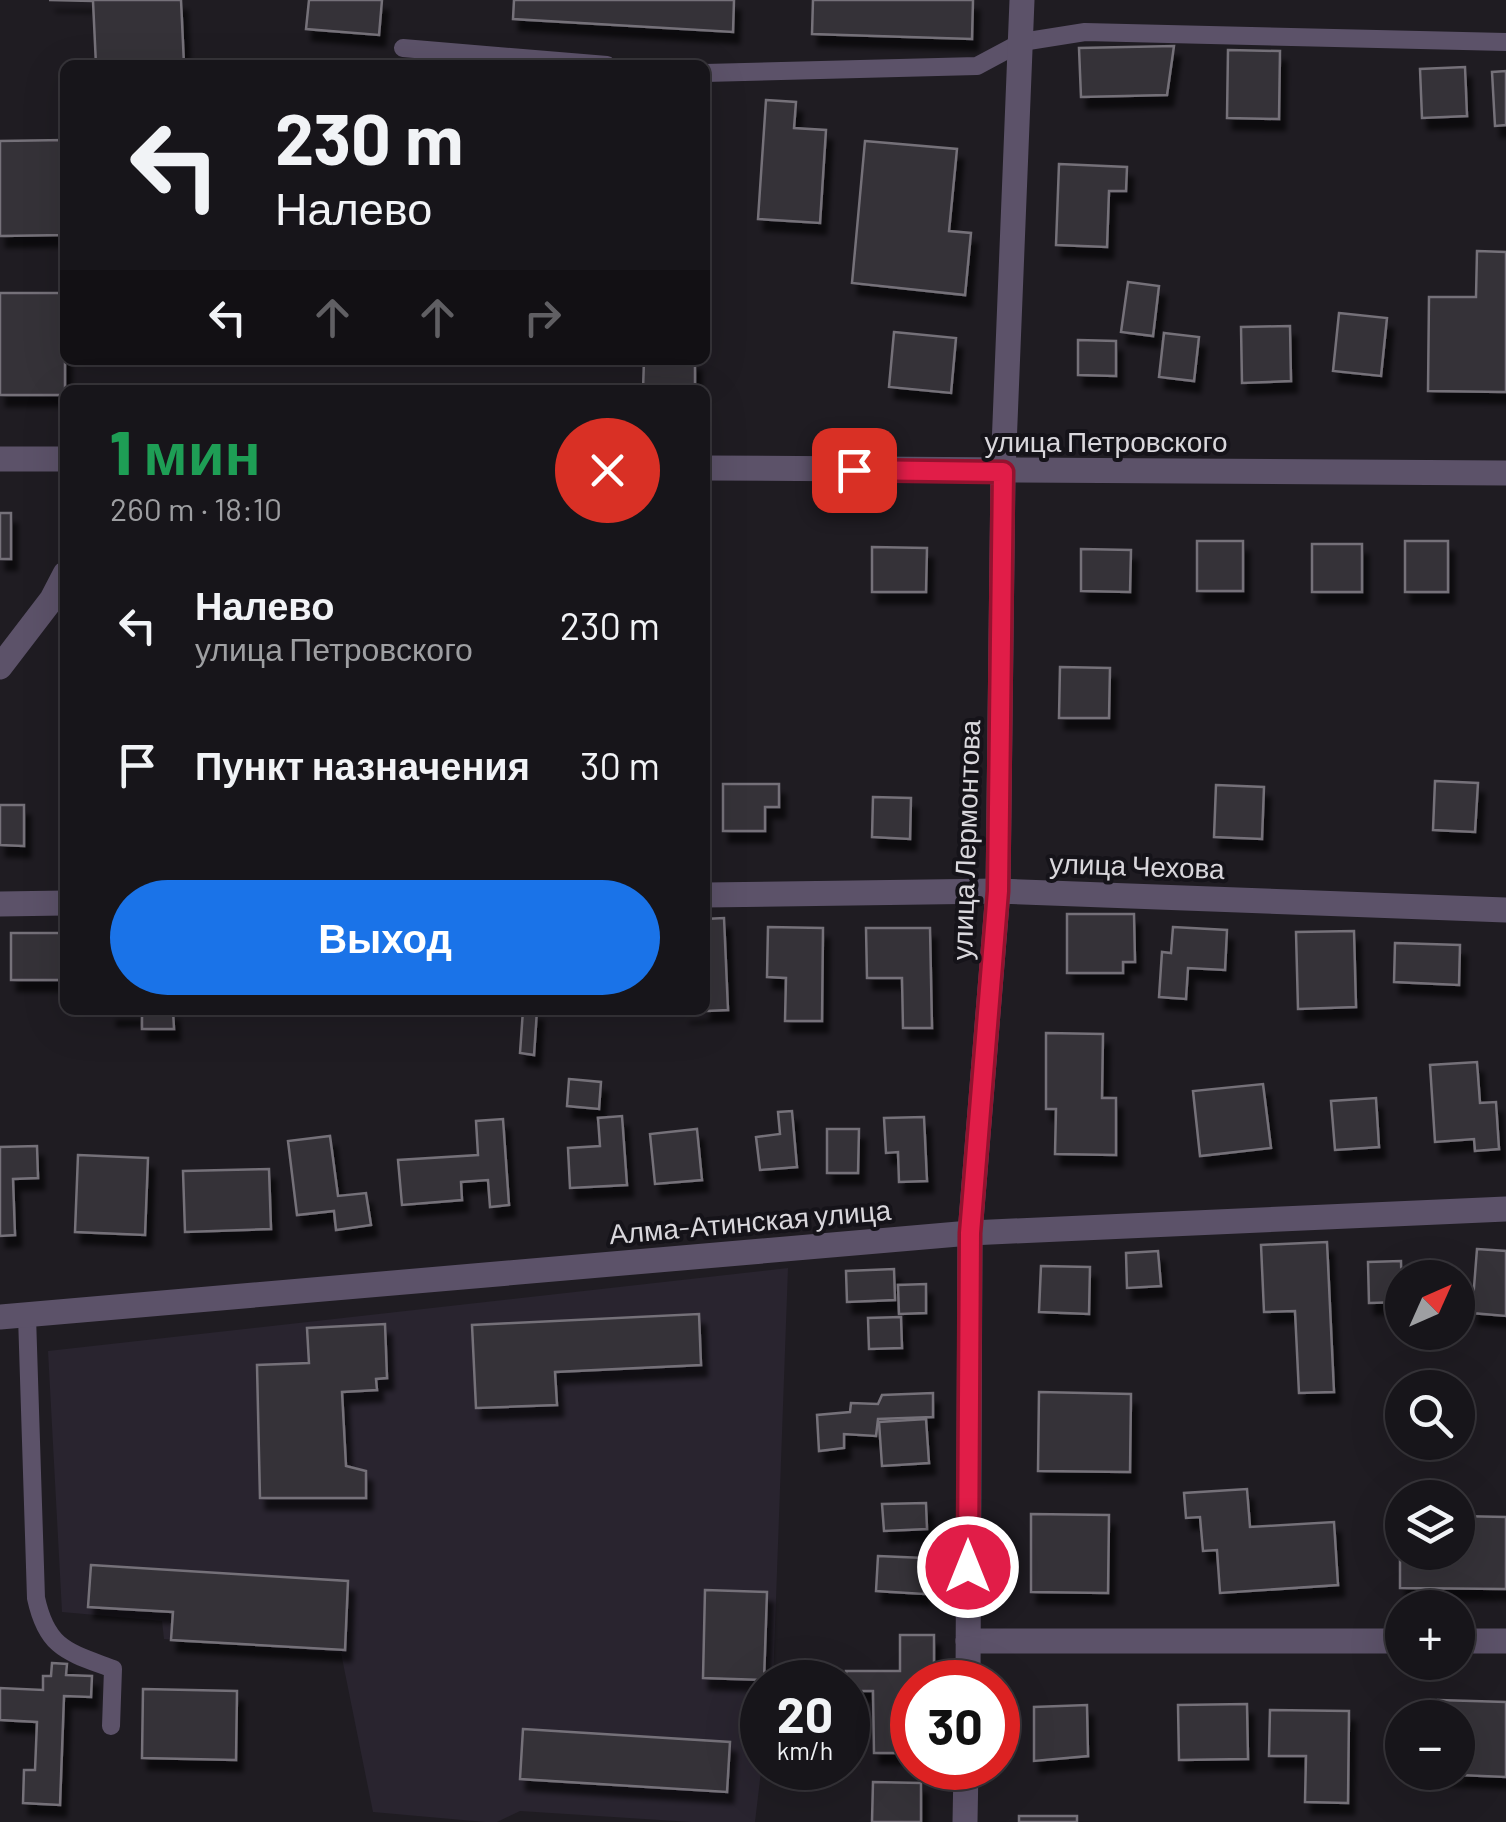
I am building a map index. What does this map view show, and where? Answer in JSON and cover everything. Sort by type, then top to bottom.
[{"type":"street","name":"улица Лермонтова","points":[[968,1660],[970,1233],[998,891],[1003,472],[1022,0]]},
{"type":"street","points":[[0,458],[60,459]]},
{"type":"street","name":"улица Петровского","points":[[710,468],[1506,473]]},
{"type":"street","points":[[0,668],[60,584]]},
{"type":"street","name":"улица Чехова","points":[[710,895],[998,891],[1506,910]]},
{"type":"street","points":[[0,904],[60,903]]},
{"type":"street","name":"Алма-Атинская улица","points":[[0,1316],[970,1233],[1506,1209]]},
{"type":"street","points":[[968,1642],[1385,1641]]},
{"type":"street","points":[[1475,1641],[1506,1641]]},
{"type":"street","points":[[965,1822],[966,1790]]},
{"type":"lane","points":[[710,73],[977,66],[1022,42],[1086,32],[1506,42]]},
{"type":"lane","points":[[403,48],[548,60]]},
{"type":"lane","points":[[26,1316],[36,1598],[42,1627],[52,1639],[81,1656],[114,1668],[111,1726]]},
{"type":"shaded area","points":[[788,1268],[774,1660],[740,1660],[740,1790],[759,1790],[755,1822],[520,1811],[497,1822],[485,1822],[373,1812],[341,1653],[164,1639],[162,1621],[62,1612],[48,1351]]},
{"type":"building","points":[[49,0],[181,0],[184,60],[96,60],[93,1]]},
{"type":"building","points":[[309,0],[382,0],[379,35],[306,29]]},
{"type":"building","points":[[514,0],[734,0],[733,32],[513,19]]},
{"type":"building","points":[[813,0],[973,0],[972,39],[812,34]]},
{"type":"building","points":[[1174,46],[1167,95],[1081,97],[1079,48]]},
{"type":"building","points":[[1228,50],[1280,51],[1279,119],[1227,118]]},
{"type":"building","points":[[1465,67],[1467,116],[1422,118],[1420,69]]},
{"type":"building","points":[[1506,71],[1506,125],[1495,126],[1492,72]]},
{"type":"building","points":[[766,100],[796,102],[794,128],[826,130],[820,223],[758,219]]},
{"type":"building","points":[[60,140],[60,235],[0,236],[0,141]]},
{"type":"building","points":[[865,141],[957,149],[949,231],[971,233],[965,295],[852,283]]},
{"type":"building","points":[[1059,164],[1127,167],[1126,191],[1109,191],[1107,247],[1056,245]]},
{"type":"building","points":[[1477,251],[1506,252],[1506,392],[1428,391],[1429,297],[1476,297]]},
{"type":"building","points":[[1128,282],[1159,286],[1153,336],[1121,332]]},
{"type":"building","points":[[0,293],[60,293],[60,365],[65,365],[65,385],[60,385],[60,395],[0,395]]},
{"type":"building","points":[[1339,313],[1387,318],[1381,376],[1333,371]]},
{"type":"building","points":[[1290,326],[1291,381],[1242,383],[1241,327]]},
{"type":"building","points":[[894,332],[956,338],[951,393],[889,387]]},
{"type":"building","points":[[1164,333],[1199,337],[1194,381],[1159,377]]},
{"type":"building","points":[[1078,340],[1116,341],[1116,376],[1078,375]]},
{"type":"building","points":[[644,365],[695,365],[695,385],[643,385]]},
{"type":"building","points":[[0,513],[11,513],[11,559],[0,559]]},
{"type":"building","points":[[1197,541],[1243,541],[1243,591],[1197,591]]},
{"type":"building","points":[[1405,541],[1448,541],[1448,592],[1405,592]]},
{"type":"building","points":[[1312,544],[1362,544],[1362,592],[1312,592]]},
{"type":"building","points":[[872,547],[927,548],[926,592],[872,592]]},
{"type":"building","points":[[1081,549],[1131,550],[1130,592],[1081,591]]},
{"type":"building","points":[[1060,667],[1110,668],[1109,718],[1059,718]]},
{"type":"building","points":[[1435,781],[1478,783],[1475,832],[1433,830]]},
{"type":"building","points":[[723,784],[779,784],[779,807],[765,807],[765,831],[723,831]]},
{"type":"building","points":[[1216,785],[1264,787],[1262,839],[1214,837]]},
{"type":"building","points":[[873,797],[911,798],[910,839],[872,837]]},
{"type":"building","points":[[0,805],[24,805],[24,846],[0,845]]},
{"type":"building","points":[[1067,914],[1134,914],[1135,962],[1123,962],[1123,973],[1067,973]]},
{"type":"building","points":[[724,918],[728,1010],[710,1011],[710,919]]},
{"type":"building","points":[[768,927],[823,928],[822,1021],[785,1021],[786,978],[767,977]]},
{"type":"building","points":[[1173,927],[1227,930],[1225,970],[1188,968],[1186,999],[1159,997],[1162,952],[1171,953]]},
{"type":"building","points":[[866,928],[930,928],[932,1028],[903,1028],[902,978],[867,978]]},
{"type":"building","points":[[1354,931],[1356,1007],[1298,1009],[1296,932]]},
{"type":"building","points":[[11,933],[60,933],[60,980],[11,980]]},
{"type":"building","points":[[1395,943],[1460,945],[1459,985],[1394,982]]},
{"type":"building","points":[[142,1015],[173,1015],[174,1029],[142,1029]]},
{"type":"building","points":[[523,1015],[537,1015],[534,1055],[520,1053]]},
{"type":"building","points":[[1046,1033],[1103,1034],[1102,1098],[1116,1098],[1116,1155],[1055,1154],[1056,1109],[1046,1109]]},
{"type":"building","points":[[1477,1062],[1480,1103],[1496,1102],[1499,1149],[1475,1151],[1474,1139],[1435,1142],[1430,1065]]},
{"type":"building","points":[[569,1079],[601,1082],[599,1109],[567,1106]]},
{"type":"building","points":[[1263,1084],[1271,1148],[1200,1156],[1193,1091]]},
{"type":"building","points":[[1376,1098],[1379,1147],[1335,1150],[1331,1101]]},
{"type":"building","points":[[792,1111],[797,1167],[760,1170],[756,1137],[780,1134],[778,1112]]},
{"type":"building","points":[[622,1116],[627,1185],[570,1188],[568,1148],[600,1146],[598,1118]]},
{"type":"building","points":[[924,1117],[927,1181],[899,1182],[898,1152],[886,1153],[884,1118]]},
{"type":"building","points":[[503,1119],[509,1205],[490,1207],[488,1180],[461,1182],[462,1200],[402,1205],[398,1160],[478,1155],[476,1121]]},
{"type":"building","points":[[697,1129],[702,1180],[655,1184],[650,1134]]},
{"type":"building","points":[[827,1129],[859,1129],[858,1173],[827,1173]]},
{"type":"building","points":[[330,1136],[338,1196],[366,1193],[371,1225],[336,1230],[334,1211],[297,1215],[288,1141]]},
{"type":"building","points":[[37,1146],[38,1178],[13,1179],[15,1235],[0,1236],[0,1147]]},
{"type":"building","points":[[78,1155],[148,1158],[145,1235],[75,1232]]},
{"type":"building","points":[[269,1169],[271,1229],[185,1232],[183,1171]]},
{"type":"building","points":[[1327,1242],[1334,1392],[1299,1393],[1295,1311],[1264,1312],[1261,1245]]},
{"type":"building","points":[[1477,1249],[1506,1251],[1506,1316],[1475,1313]]},
{"type":"building","points":[[1158,1251],[1161,1286],[1127,1288],[1126,1253]]},
{"type":"building","points":[[1385,1261],[1385,1303],[1369,1303],[1368,1262]]},
{"type":"building","points":[[1041,1266],[1090,1267],[1089,1314],[1039,1312]]},
{"type":"building","points":[[894,1269],[895,1300],[847,1302],[846,1271]]},
{"type":"building","points":[[926,1284],[926,1313],[899,1314],[898,1285]]},
{"type":"building","points":[[699,1314],[701,1365],[555,1372],[557,1405],[476,1408],[472,1325]]},
{"type":"building","points":[[901,1317],[902,1348],[869,1349],[868,1318]]},
{"type":"building","points":[[385,1324],[387,1378],[376,1379],[377,1390],[342,1392],[346,1466],[366,1471],[366,1498],[260,1498],[257,1365],[309,1363],[307,1328]]},
{"type":"building","points":[[1039,1392],[1131,1394],[1130,1472],[1038,1471]]},
{"type":"building","points":[[933,1393],[933,1417],[878,1419],[876,1436],[844,1434],[844,1448],[819,1451],[817,1415],[850,1412],[851,1403],[878,1404],[882,1395]]},
{"type":"building","points":[[926,1419],[929,1463],[882,1466],[879,1422]]},
{"type":"building","points":[[1247,1489],[1250,1527],[1334,1522],[1338,1585],[1220,1593],[1217,1550],[1203,1551],[1200,1517],[1186,1518],[1184,1493]]},
{"type":"building","points":[[926,1503],[927,1529],[884,1531],[882,1504]]},
{"type":"building","points":[[1031,1514],[1109,1515],[1108,1593],[1031,1592]]},
{"type":"building","points":[[1475,1516],[1506,1517],[1506,1589],[1400,1588],[1400,1570],[1475,1570]]},
{"type":"building","points":[[878,1556],[924,1558],[924,1594],[876,1591]]},
{"type":"building","points":[[91,1565],[348,1581],[345,1650],[171,1640],[173,1612],[88,1607]]},
{"type":"building","points":[[705,1590],[767,1592],[765,1660],[740,1660],[740,1679],[703,1678]]},
{"type":"building","points":[[900,1635],[934,1635],[934,1660],[900,1660]]},
{"type":"building","points":[[52,1663],[67,1664],[66,1675],[92,1676],[91,1697],[64,1696],[60,1805],[23,1803],[24,1770],[35,1770],[37,1722],[0,1720],[0,1688],[43,1690],[43,1676],[51,1676]]},
{"type":"building","points":[[870,1671],[890,1671],[890,1753],[874,1753]]},
{"type":"building","points":[[143,1689],[237,1691],[236,1760],[142,1758]]},
{"type":"building","points":[[1475,1701],[1506,1702],[1506,1777],[1475,1776]]},
{"type":"building","points":[[1247,1704],[1248,1759],[1179,1760],[1178,1705]]},
{"type":"building","points":[[1087,1705],[1088,1756],[1034,1761],[1034,1707]]},
{"type":"building","points":[[1270,1710],[1349,1711],[1348,1803],[1305,1802],[1306,1756],[1269,1756]]},
{"type":"building","points":[[523,1729],[730,1742],[727,1792],[520,1779]]},
{"type":"building","points":[[873,1782],[890,1782],[890,1790],[921,1790],[921,1822],[872,1822]]},
{"type":"building","points":[[1019,1816],[1077,1816],[1077,1822],[1019,1822]]},
{"type":"route","points":[[854,470],[1003,472],[998,891],[970,1233],[968,1567]]}]
